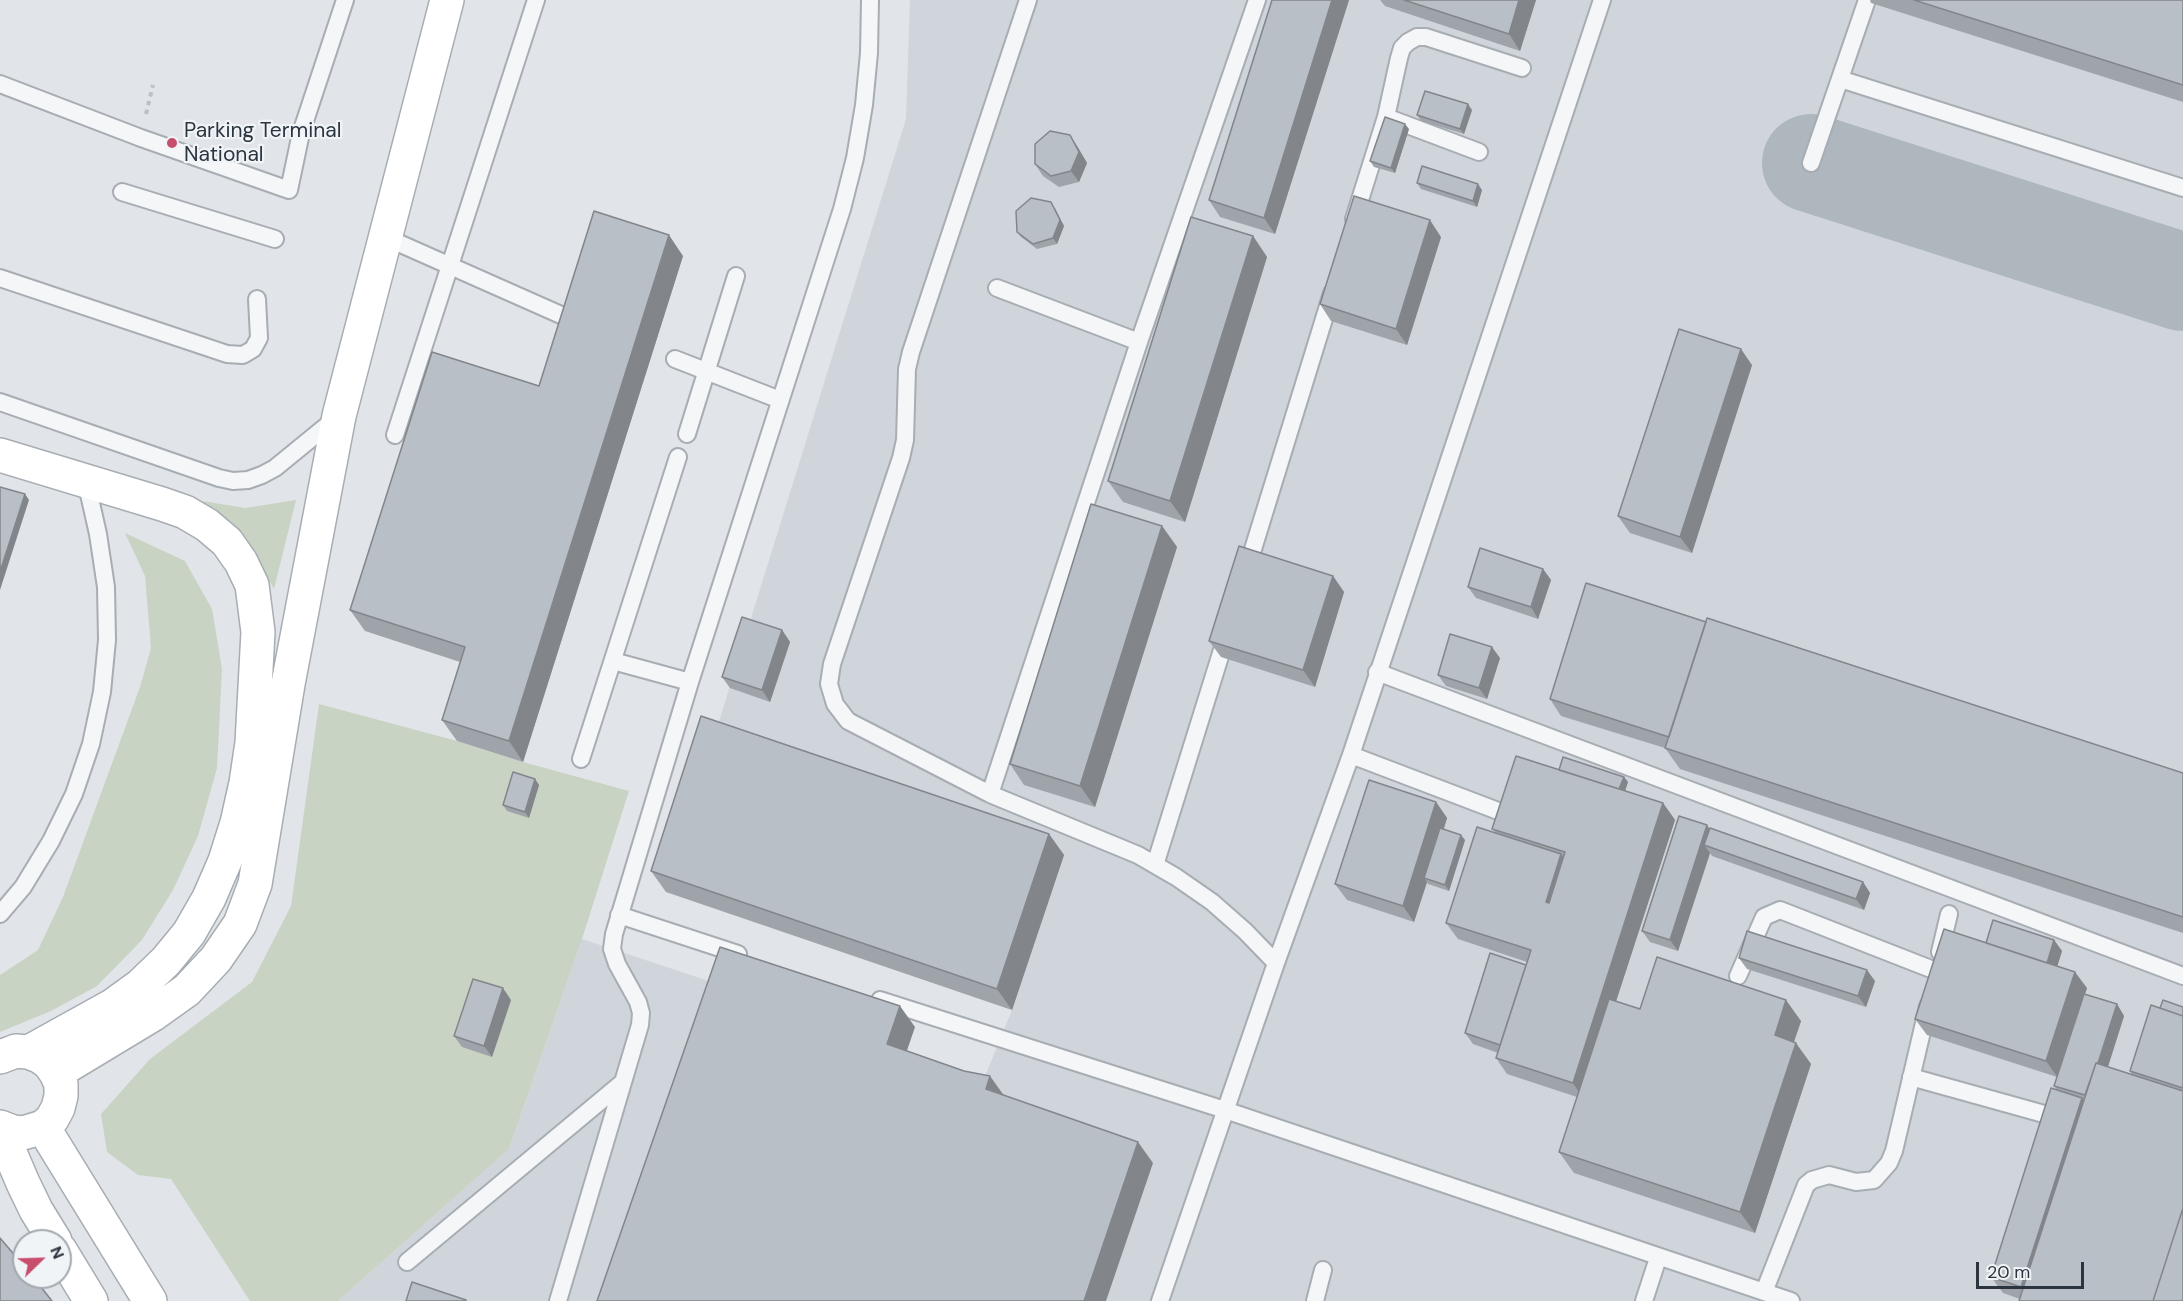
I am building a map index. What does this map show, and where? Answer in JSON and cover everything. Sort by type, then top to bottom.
[{"type":"street","points":[[56,1073],[152,1015],[187,990],[216,960],[240,924],[255,884],[288,684],[339,416],[447,0]]},
{"type":"street","points":[[0,455],[185,512],[207,525],[226,542],[241,562],[252,585],[257,621],[258,662],[252,743],[244,793],[225,861],[189,933],[166,961],[141,985],[112,1006],[14,1055]]},
{"type":"street","points":[[14,1055],[39,1056],[49,1063],[60,1084],[61,1096],[58,1108],[52,1119],[43,1127],[23,1133],[2,1128],[10,1155],[48,1229]]},
{"type":"street","points":[[43,1127],[150,1301]]},
{"type":"street","points":[[72,1269],[92,1301]]},
{"type":"lane","points":[[0,84],[141,138],[290,190],[301,133],[345,0]]},
{"type":"lane","points":[[395,435],[536,0]]},
{"type":"lane","points":[[558,1301],[640,1025],[641,1013],[633,991],[617,964],[612,949],[619,915],[690,682],[842,209],[855,158],[864,105],[869,53],[870,0]]},
{"type":"lane","points":[[1028,0],[910,352],[906,385],[906,430],[901,458],[832,664],[829,684],[835,704],[848,721],[990,794],[1138,855],[1176,877],[1212,902],[1276,963]]},
{"type":"lane","points":[[990,794],[1139,342],[1257,0]]},
{"type":"lane","points":[[1160,1301],[1276,963],[1351,755],[1602,0]]},
{"type":"lane","points":[[1811,163],[1866,0]]},
{"type":"lane","points":[[1351,231],[1386,117],[1402,48],[1408,42],[1417,37],[1426,37],[1522,68]]},
{"type":"lane","points":[[1840,79],[2183,188]]},
{"type":"lane","points":[[1386,117],[1479,152]]},
{"type":"lane","points":[[122,192],[275,239]]},
{"type":"lane","points":[[385,237],[579,323]]},
{"type":"lane","points":[[687,434],[736,276]]},
{"type":"lane","points":[[1242,584],[1337,276]]},
{"type":"lane","points":[[0,278],[227,354],[243,356],[253,349],[259,338],[257,299]]},
{"type":"lane","points":[[997,288],[1139,342]]},
{"type":"lane","points":[[675,359],[780,400]]},
{"type":"lane","points":[[0,402],[233,481],[248,480],[275,468],[339,416]]},
{"type":"lane","points":[[581,759],[678,457]]},
{"type":"lane","points":[[0,914],[23,886],[51,842],[74,794],[91,744],[102,692],[107,640],[106,587],[98,534],[86,481]]},
{"type":"lane","points":[[1155,865],[1231,619]]},
{"type":"lane","points":[[613,661],[690,682]]},
{"type":"lane","points":[[1377,672],[2183,976]]},
{"type":"lane","points":[[1351,755],[1506,814]]},
{"type":"lane","points":[[1738,976],[1764,917],[1780,910],[1936,971]]},
{"type":"lane","points":[[1764,1292],[1806,1185],[1812,1179],[1829,1175],[1856,1182],[1874,1180],[1889,1163],[1894,1151],[1949,914]]},
{"type":"lane","points":[[619,915],[753,959]]},
{"type":"lane","points":[[866,995],[1225,1110],[1786,1300]]},
{"type":"lane","points":[[1911,1077],[2044,1114]]},
{"type":"lane","points":[[407,1262],[622,1083]]},
{"type":"lane","points":[[1644,1301],[1658,1258]]},
{"type":"lane","points":[[1315,1301],[1323,1270]]},
{"type":"shaded area","points":[[910,0],[2183,0],[2183,1301],[338,1301],[509,1149],[582,939],[727,987],[915,1027],[902,1065],[979,1091],[1012,1010],[666,892],[906,119]]},
{"type":"green space","points":[[296,500],[274,589],[235,525],[202,501],[245,508]]},
{"type":"green space","points":[[125,533],[185,561],[212,609],[222,669],[217,768],[198,836],[173,890],[142,940],[97,986],[51,1011],[0,1032],[0,975],[38,950],[63,897],[140,687],[151,648],[145,576]]},
{"type":"green space","points":[[319,704],[629,791],[582,939],[509,1149],[338,1301],[250,1301],[171,1179],[138,1175],[107,1152],[101,1114],[150,1059],[252,982],[291,906]]},
{"type":"building","points":[[1272,0],[1332,0],[1264,218],[1209,200]]},
{"type":"building","points":[[1404,0],[1519,0],[1509,34]]},
{"type":"building","points":[[1914,0],[2183,0],[2183,85]]},
{"type":"building","points":[[1425,91],[1468,104],[1460,129],[1417,115]]},
{"type":"building","points":[[1385,117],[1405,124],[1391,168],[1370,161]]},
{"type":"building","points":[[1050,131],[1070,135],[1079,152],[1071,171],[1051,176],[1035,164],[1035,144]]},
{"type":"building","points":[[1422,166],[1478,184],[1473,201],[1417,183]]},
{"type":"building","points":[[1354,196],[1430,220],[1396,329],[1320,304]]},
{"type":"building","points":[[1031,198],[1051,202],[1060,220],[1053,238],[1033,244],[1017,232],[1016,211]]},
{"type":"building","points":[[594,211],[669,235],[509,741],[442,720],[465,647],[350,610],[432,352],[539,386]]},
{"type":"building","points":[[1191,217],[1253,236],[1170,501],[1108,481]]},
{"type":"building","points":[[1679,329],[1741,349],[1680,537],[1618,516]]},
{"type":"building","points":[[0,487],[25,494],[0,572]]},
{"type":"building","points":[[1091,504],[1162,526],[1080,786],[1010,764]]},
{"type":"building","points":[[1239,546],[1333,576],[1303,670],[1209,641]]},
{"type":"building","points":[[1480,548],[1543,569],[1531,607],[1468,587]]},
{"type":"building","points":[[1586,583],[1706,622],[1669,737],[1550,699]]},
{"type":"building","points":[[742,617],[782,630],[762,690],[722,677]]},
{"type":"building","points":[[1707,618],[2183,773],[2183,917],[1665,748]]},
{"type":"building","points":[[1450,634],[1492,647],[1479,688],[1438,675]]},
{"type":"building","points":[[701,716],[1049,834],[997,989],[651,871]]},
{"type":"building","points":[[1516,756],[1663,803],[1573,1083],[1496,1058],[1531,950],[1446,923],[1477,827],[1561,854],[1546,902],[1549,903],[1565,852],[1492,829]]},
{"type":"building","points":[[1563,757],[1624,777],[1619,789],[1559,770]]},
{"type":"building","points":[[513,772],[535,779],[525,812],[503,805]]},
{"type":"building","points":[[1369,780],[1436,802],[1403,906],[1335,884]]},
{"type":"building","points":[[1679,816],[1707,825],[1670,940],[1642,931]]},
{"type":"building","points":[[1440,828],[1461,835],[1445,885],[1424,878]]},
{"type":"building","points":[[1710,828],[1863,882],[1856,899],[1704,845]]},
{"type":"building","points":[[1993,920],[2054,940],[2047,963],[1986,943]]},
{"type":"building","points":[[1944,929],[2075,972],[2046,1061],[1915,1019]]},
{"type":"building","points":[[1747,931],[1867,970],[1858,996],[1739,958]]},
{"type":"building","points":[[720,947],[900,1006],[887,1044],[964,1071],[990,1076],[986,1089],[1138,1142],[1084,1301],[597,1301]]},
{"type":"building","points":[[1490,953],[1526,965],[1500,1045],[1465,1033]]},
{"type":"building","points":[[1657,957],[1786,1000],[1775,1035],[1796,1043],[1740,1212],[1559,1152],[1609,999],[1640,1009]]},
{"type":"building","points":[[473,979],[503,988],[484,1046],[454,1036]]},
{"type":"building","points":[[2084,994],[2117,1004],[2085,1095],[2054,1086]]},
{"type":"building","points":[[2163,1000],[2183,1007],[2183,1016],[2160,1008]]},
{"type":"building","points":[[2151,1005],[2183,1016],[2183,1088],[2130,1071]]},
{"type":"building","points":[[2096,1063],[2183,1091],[2183,1208],[2153,1301],[2019,1301]]},
{"type":"building","points":[[2051,1088],[2082,1098],[2021,1287],[1991,1277]]},
{"type":"building","points":[[2183,1208],[2183,1301],[2153,1301]]},
{"type":"building","points":[[0,1238],[12,1252],[12,1289],[42,1289],[52,1301],[0,1301]]},
{"type":"building","points":[[412,1282],[466,1300],[466,1301],[406,1301]]},
{"type":"taxiway","points":[[1811,163],[2183,282]]},
{"type":"place","name":"Parking Terminal National","points":[[172,143]]}]
